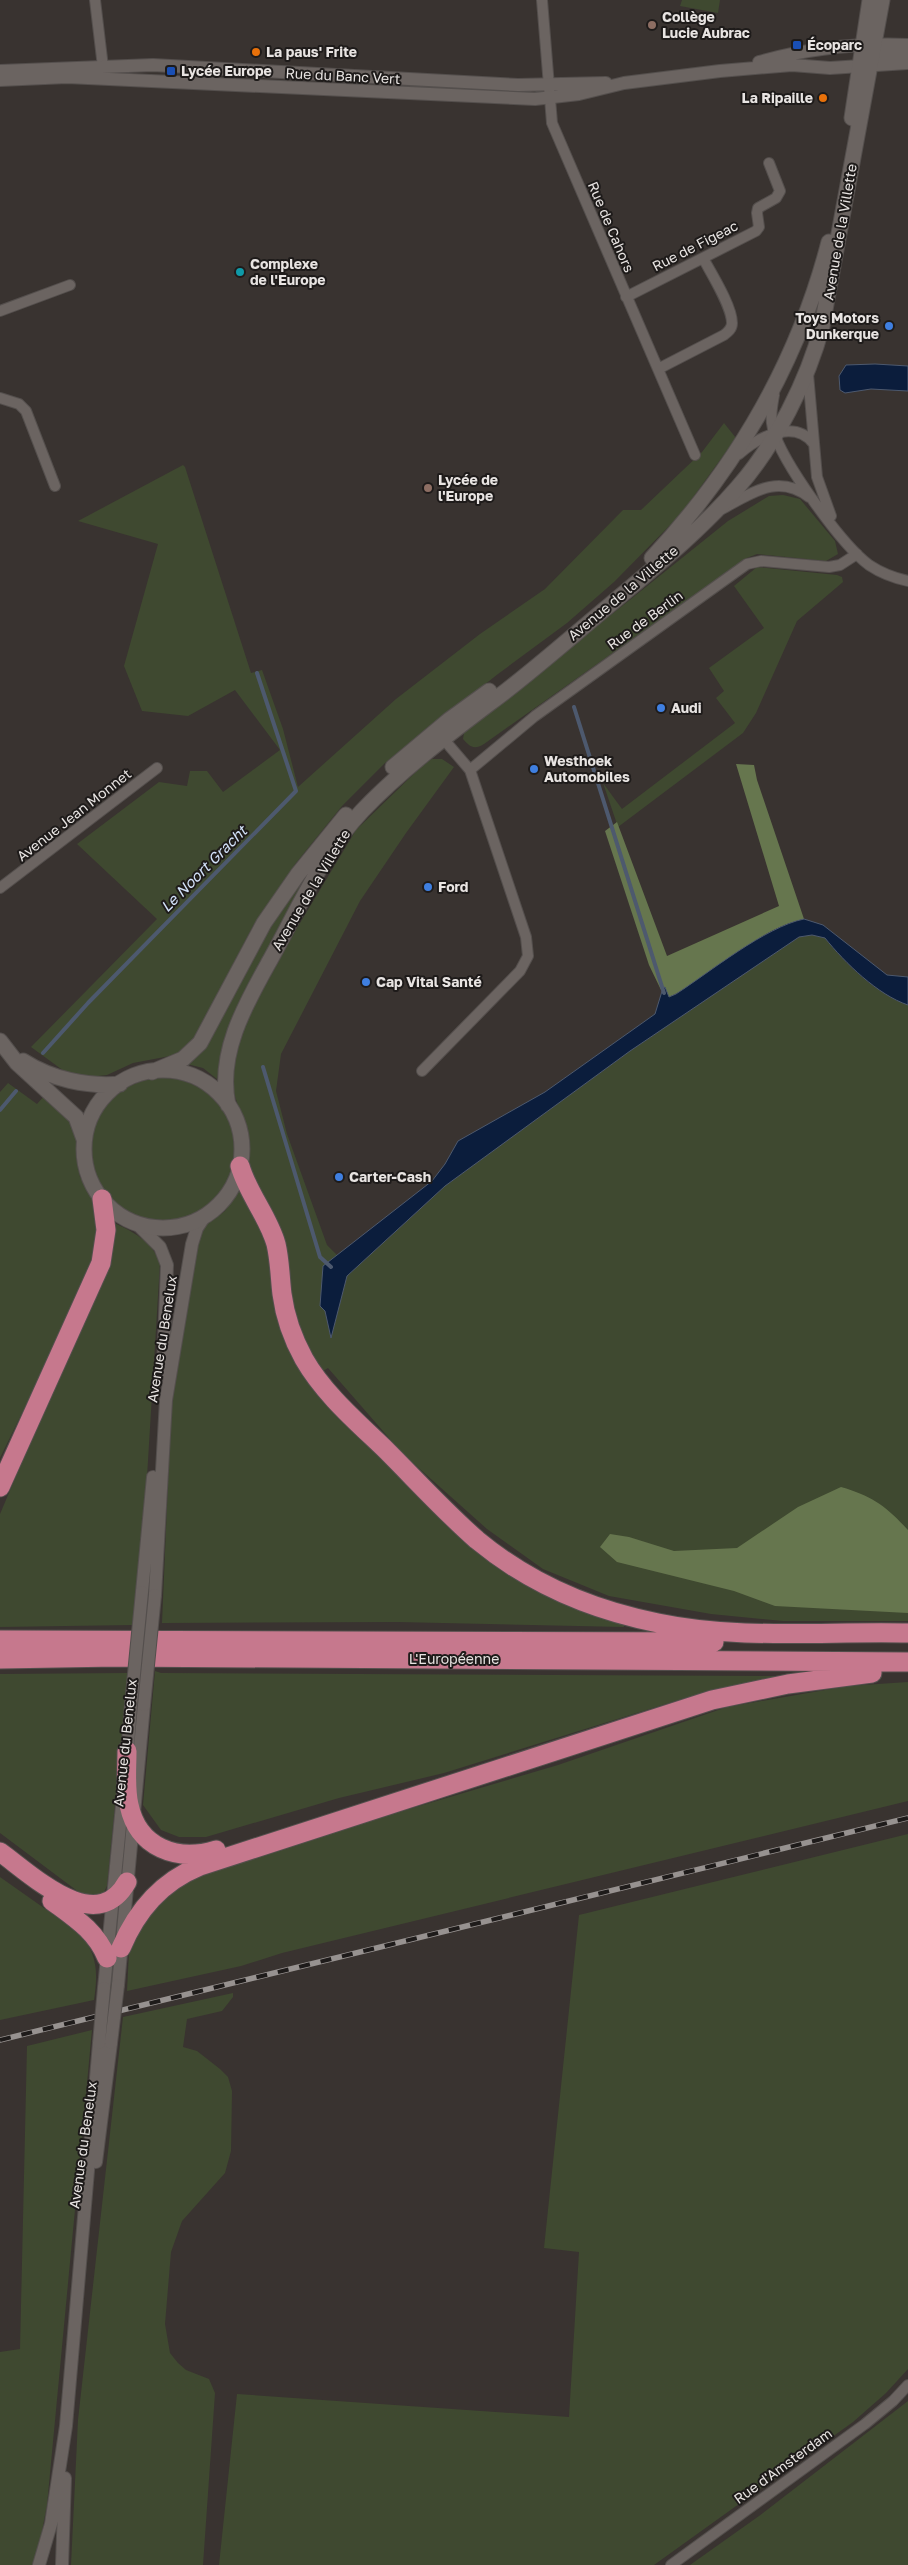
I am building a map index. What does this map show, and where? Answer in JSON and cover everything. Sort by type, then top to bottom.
[{"type":"highway","points":[[240,1166],[247,1188],[274,1238],[286,1315],[297,1345],[314,1375],[344,1409],[455,1520],[504,1560],[538,1581],[581,1601],[622,1614],[667,1625],[724,1632],[908,1634]]},
{"type":"highway","points":[[0,1487],[102,1262],[106,1230],[102,1199]]},
{"type":"highway","name":"L'Européenne","points":[[0,1640],[908,1642]]},
{"type":"highway","name":"L'Européenne","points":[[0,1659],[116,1657],[908,1662]]},
{"type":"highway","points":[[0,1864],[89,1929],[114,1953],[147,1903],[165,1886],[186,1872],[476,1776],[724,1697],[820,1678],[908,1671]]},
{"type":"highway","points":[[127,1751],[128,1799],[133,1816],[140,1830],[155,1846],[174,1854],[193,1855],[346,1809],[476,1776]]},
{"type":"highway","points":[[0,1852],[75,1903],[90,1905],[112,1898],[127,1882]]},
{"type":"main road","name":"Avenue de la Villette","points":[[228,1105],[224,1085],[225,1066],[239,1022],[258,983],[326,860],[344,832],[366,807],[439,735],[518,681],[595,618],[712,514],[744,480],[774,434],[808,370],[824,318],[866,55],[870,0]]},
{"type":"main road","name":"Avenue de la Villette","points":[[152,1072],[183,1059],[195,1049],[207,1031],[258,932],[298,874],[361,798],[620,589],[672,536],[729,464],[775,386],[805,318],[829,243],[866,55],[882,0]]},
{"type":"main road","points":[[1,1043],[33,1067],[52,1076],[89,1083],[120,1084]]},
{"type":"main road","points":[[1,1043],[22,1068],[76,1117],[81,1126],[88,1174],[102,1199],[118,1214],[137,1224],[153,1228],[174,1227],[204,1216],[226,1196],[240,1166],[241,1136],[228,1105],[214,1090],[197,1078],[177,1072],[152,1072],[137,1075],[120,1084],[94,1110],[84,1142]]},
{"type":"street","points":[[96,0],[103,67]]},
{"type":"street","name":"Rue de Cahors","points":[[542,0],[554,127],[695,455]]},
{"type":"street","name":"Rue du Banc Vert","points":[[0,71],[163,66],[518,85],[624,83],[758,68],[794,61],[866,55],[908,45]]},
{"type":"street","name":"Rue du Banc Vert","points":[[720,71],[780,56],[908,54]]},
{"type":"street","name":"Rue du Banc Vert","points":[[866,55],[908,62]]},
{"type":"street","name":"Rue du Banc Vert","points":[[0,80],[67,77],[377,94],[528,99],[579,94],[624,83]]},
{"type":"street","name":"Rue de Figeac","points":[[626,297],[758,229],[758,208],[778,196],[780,191],[769,163]]},
{"type":"street","points":[[658,369],[724,335],[730,329],[732,323],[729,312],[703,258]]},
{"type":"street","points":[[0,311],[70,285]]},
{"type":"street","points":[[808,370],[813,443],[820,492],[841,535]]},
{"type":"street","points":[[775,386],[771,416],[774,434],[786,459],[814,500],[857,554],[883,573],[908,581]]},
{"type":"street","points":[[0,398],[19,404],[26,412],[55,486]]},
{"type":"street","points":[[729,464],[750,444],[774,434],[800,432],[813,443]]},
{"type":"street","points":[[712,514],[755,491],[775,485],[794,488],[814,500]]},
{"type":"street","name":"Rue de Berlin","points":[[470,770],[535,716],[747,564],[761,561],[829,567],[840,565],[857,554]]},
{"type":"street","points":[[422,1071],[520,972],[528,956],[526,937],[470,770],[439,735]]},
{"type":"street","name":"Avenue Jean Monnet","points":[[0,892],[4,885],[156,768]]},
{"type":"street","name":"Avenue du Benelux","points":[[105,2043],[104,1988],[114,1953],[127,1882],[133,1816],[138,1705],[169,1382],[192,1244],[197,1228],[204,1216]]},
{"type":"street","name":"Avenue du Benelux","points":[[137,1224],[163,1252],[168,1272],[148,1594]]},
{"type":"street","name":"Avenue du Benelux","points":[[39,2565],[51,2524],[66,2426],[105,2043],[118,1985],[114,1953],[112,1898],[127,1751],[138,1705]]},
{"type":"street","name":"Rue d'Amsterdam","points":[[671,2565],[876,2416],[908,2385]]},
{"type":"street","name":"Avenue du Benelux","points":[[62,2565],[66,2426]]},
{"type":"green space","points":[[682,0],[720,0],[718,13],[680,6]]},
{"type":"green space","points":[[724,423],[736,438],[681,514],[614,582],[567,623],[498,674],[385,763],[342,806],[296,863],[253,926],[229,972],[201,1034],[181,1052],[133,1063],[107,1075],[90,1077],[68,1074],[31,1047],[157,919],[77,844],[159,782],[187,786],[190,771],[207,771],[223,792],[280,750],[235,690],[188,716],[142,711],[124,666],[158,544],[78,521],[183,465],[185,467],[251,673],[262,670],[283,729],[298,787],[396,699],[480,634],[545,589],[623,510],[641,510],[702,452]]},
{"type":"green space","points":[[783,495],[800,499],[835,541],[838,554],[826,561],[757,554],[747,558],[484,744],[472,747],[463,739],[464,733],[728,521],[769,496]]},
{"type":"green space","points":[[757,567],[837,575],[842,577],[843,582],[797,621],[756,713],[743,733],[618,827],[603,783],[622,809],[735,723],[716,698],[724,691],[709,668],[764,628],[734,586]]},
{"type":"green space","points":[[432,759],[442,759],[454,767],[360,901],[281,1054],[276,1091],[287,1134],[327,1245],[338,1256],[323,1267],[320,1306],[325,1311],[331,1337],[347,1276],[445,1186],[630,1051],[799,937],[812,935],[825,938],[862,977],[885,994],[908,1005],[908,1621],[783,1621],[711,1614],[609,1596],[543,1569],[487,1529],[403,1454],[328,1368],[323,1371],[308,1349],[296,1320],[249,1171],[249,1137],[231,1085],[232,1057],[247,1019],[297,928],[356,830],[425,763]]},
{"type":"green space","points":[[736,764],[754,765],[757,780],[804,919],[768,933],[703,978],[669,997],[664,987],[661,990],[649,965],[605,831],[617,822],[667,956],[779,906]]},
{"type":"green space","points":[[320,853],[224,1046],[217,1079],[203,1068],[183,1063],[263,935]]},
{"type":"green space","points":[[163,1078],[190,1084],[203,1090],[214,1099],[223,1110],[229,1123],[235,1150],[229,1177],[223,1190],[214,1201],[203,1210],[190,1216],[163,1222],[136,1216],[123,1210],[112,1201],[103,1190],[97,1177],[91,1150],[97,1123],[103,1110],[112,1099],[123,1090],[136,1084]]},
{"type":"green space","points":[[8,1083],[37,1104],[45,1095],[73,1123],[77,1135],[76,1155],[80,1177],[94,1203],[97,1222],[96,1251],[84,1286],[0,1458],[0,1092]]},
{"type":"green space","points":[[239,1188],[266,1236],[286,1337],[487,1559],[519,1580],[552,1597],[586,1610],[623,1620],[624,1627],[398,1622],[162,1623],[172,1389],[199,1239],[206,1225],[225,1211]]},
{"type":"green space","points":[[112,1222],[134,1233],[147,1243],[160,1263],[147,1477],[133,1625],[0,1627],[0,1514],[36,1429]]},
{"type":"green space","points":[[841,1487],[861,1494],[878,1503],[893,1514],[908,1530],[908,1613],[775,1606],[734,1591],[617,1562],[600,1547],[610,1534],[629,1537],[674,1551],[737,1548],[798,1507]]},
{"type":"green space","points":[[155,1671],[161,1673],[787,1676],[685,1698],[444,1773],[339,1798],[206,1837],[179,1837],[161,1830],[143,1805]]},
{"type":"green space","points":[[128,1673],[107,1886],[103,1894],[84,1896],[0,1833],[0,1674]]},
{"type":"green space","points":[[908,1682],[908,1801],[282,1953],[241,1966],[127,1991],[129,1952],[137,1929],[159,1902],[188,1879],[328,1833],[558,1765],[727,1707],[848,1686]]},
{"type":"green space","points":[[908,1834],[908,2369],[886,2393],[853,2422],[654,2565],[219,2565],[237,2394],[569,2417],[579,2252],[544,2248],[579,1915]]},
{"type":"green space","points":[[0,1877],[78,1932],[85,1940],[90,1948],[95,1964],[94,2000],[0,2020]]},
{"type":"green space","points":[[233,1993],[233,1997],[222,2011],[187,2019],[183,2047],[197,2051],[228,2077],[232,2091],[231,2151],[225,2173],[182,2221],[171,2252],[165,2324],[170,2353],[186,2370],[209,2379],[215,2393],[203,2565],[71,2565],[78,2420],[123,2017]]},
{"type":"green space","points":[[92,2030],[47,2505],[38,2552],[32,2565],[0,2565],[0,2352],[20,2349],[27,2046]]},
{"type":"green space","points":[[908,2401],[908,2565],[690,2565],[759,2516]]},
{"type":"water","points":[[846,365],[908,366],[908,391],[871,389],[845,393],[840,390],[839,376]]},
{"type":"water","points":[[804,919],[823,925],[887,975],[908,977],[908,1005],[885,994],[874,986],[842,958],[825,938],[812,935],[799,937],[630,1051],[445,1186],[347,1276],[331,1338],[325,1311],[320,1306],[323,1266],[432,1181],[445,1164],[458,1141],[545,1092],[655,1014],[663,988],[665,987],[669,997],[676,994],[755,940],[772,931]]},
{"type":"waterway","name":"Le Noort Gracht","points":[[43,1053],[88,1003],[296,791],[257,673]]},
{"type":"waterway","points":[[574,707],[664,993]]},
{"type":"waterway","points":[[263,1067],[320,1257],[331,1267]]},
{"type":"waterway","name":"Le Noort Gracht","points":[[0,1110],[16,1091]]},
{"type":"railway","points":[[0,2040],[908,1818]]},
{"type":"place","name":"Collège Lucie Aubrac","points":[[652,25]]},
{"type":"place","name":"Écoparc","points":[[797,45]]},
{"type":"place","name":"La paus' Frite","points":[[256,52]]},
{"type":"place","name":"Lycée Europe","points":[[171,71]]},
{"type":"place","name":"La Ripaille","points":[[823,98]]},
{"type":"place","name":"Complexe de l'Europe","points":[[240,272]]},
{"type":"place","name":"Toys Motors Dunkerque","points":[[889,326]]},
{"type":"place","name":"Lycée de l'Europe","points":[[428,488]]},
{"type":"place","name":"Audi","points":[[661,708]]},
{"type":"place","name":"Westhoek Automobiles","points":[[534,769]]},
{"type":"place","name":"Ford","points":[[428,887]]},
{"type":"place","name":"Cap Vital Santé","points":[[366,982]]},
{"type":"place","name":"Carter-Cash","points":[[339,1177]]}]
